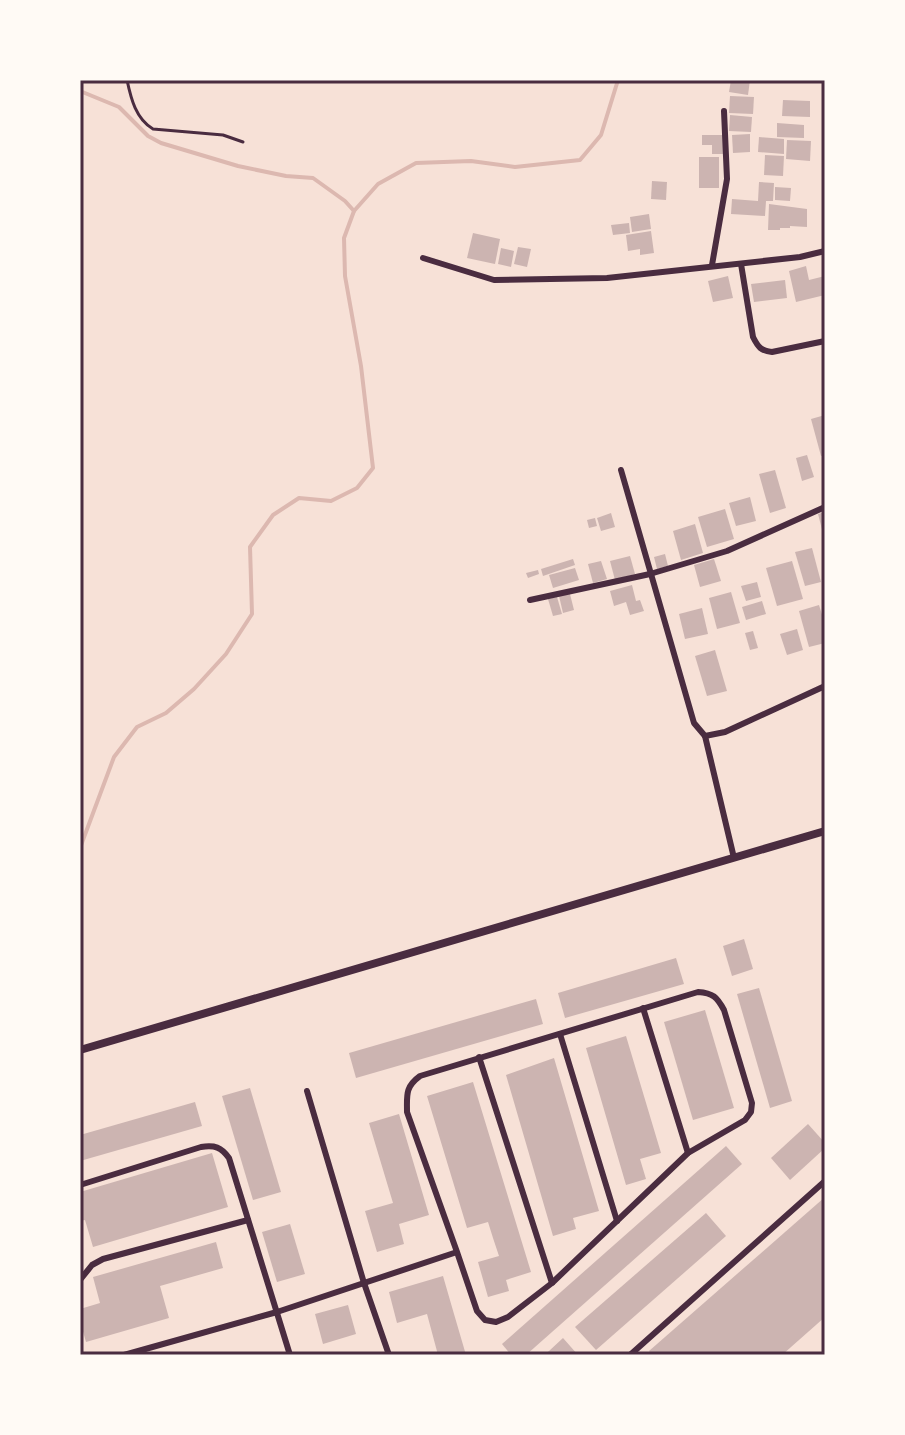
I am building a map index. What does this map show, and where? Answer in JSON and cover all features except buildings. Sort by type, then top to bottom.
[{"type":"main road","points":[[80,1050],[825,831]]},
{"type":"street","points":[[712,265],[727,179],[724,111]]},
{"type":"street","points":[[423,258],[494,280],[607,278],[800,257],[825,251]]},
{"type":"street","points":[[741,264],[757,346],[763,351],[772,352],[825,341]]},
{"type":"street","points":[[621,470],[694,723],[705,736],[734,858]]},
{"type":"street","points":[[530,600],[650,574],[727,551],[825,507]]},
{"type":"street","points":[[705,736],[725,732],[825,686]]},
{"type":"street","points":[[698,992],[709,992],[717,997],[728,1023],[752,1103],[751,1112],[745,1120],[688,1153],[552,1283],[508,1317],[496,1322],[485,1320],[477,1311],[407,1112],[406,1092],[409,1084],[420,1076],[560,1034],[698,992]]},
{"type":"street","points":[[643,1008],[688,1153]]},
{"type":"street","points":[[560,1034],[617,1221]]},
{"type":"street","points":[[479,1057],[552,1283]]},
{"type":"street","points":[[307,1091],[364,1283],[389,1355]]},
{"type":"street","points":[[80,1185],[211,1145],[222,1148],[229,1158],[290,1355]]},
{"type":"street","points":[[630,1355],[825,1181]]},
{"type":"street","points":[[80,1280],[92,1265],[103,1259],[248,1220]]},
{"type":"street","points":[[124,1355],[277,1312],[457,1252]]},
{"type":"lane","points":[[127,80],[138,114],[153,129],[223,135],[243,142]]},
{"type":"waterway","points":[[80,848],[114,757],[137,727],[166,713],[194,689],[226,654],[252,614],[250,547],[273,515],[299,498],[331,501],[357,488],[373,468],[361,366],[345,276],[344,238],[354,211],[378,184],[416,163],[471,161],[515,167],[580,160],[601,135],[618,80]]},
{"type":"waterway","points":[[80,91],[119,107],[148,136],[161,143],[238,166],[313,178],[354,211]]}]
